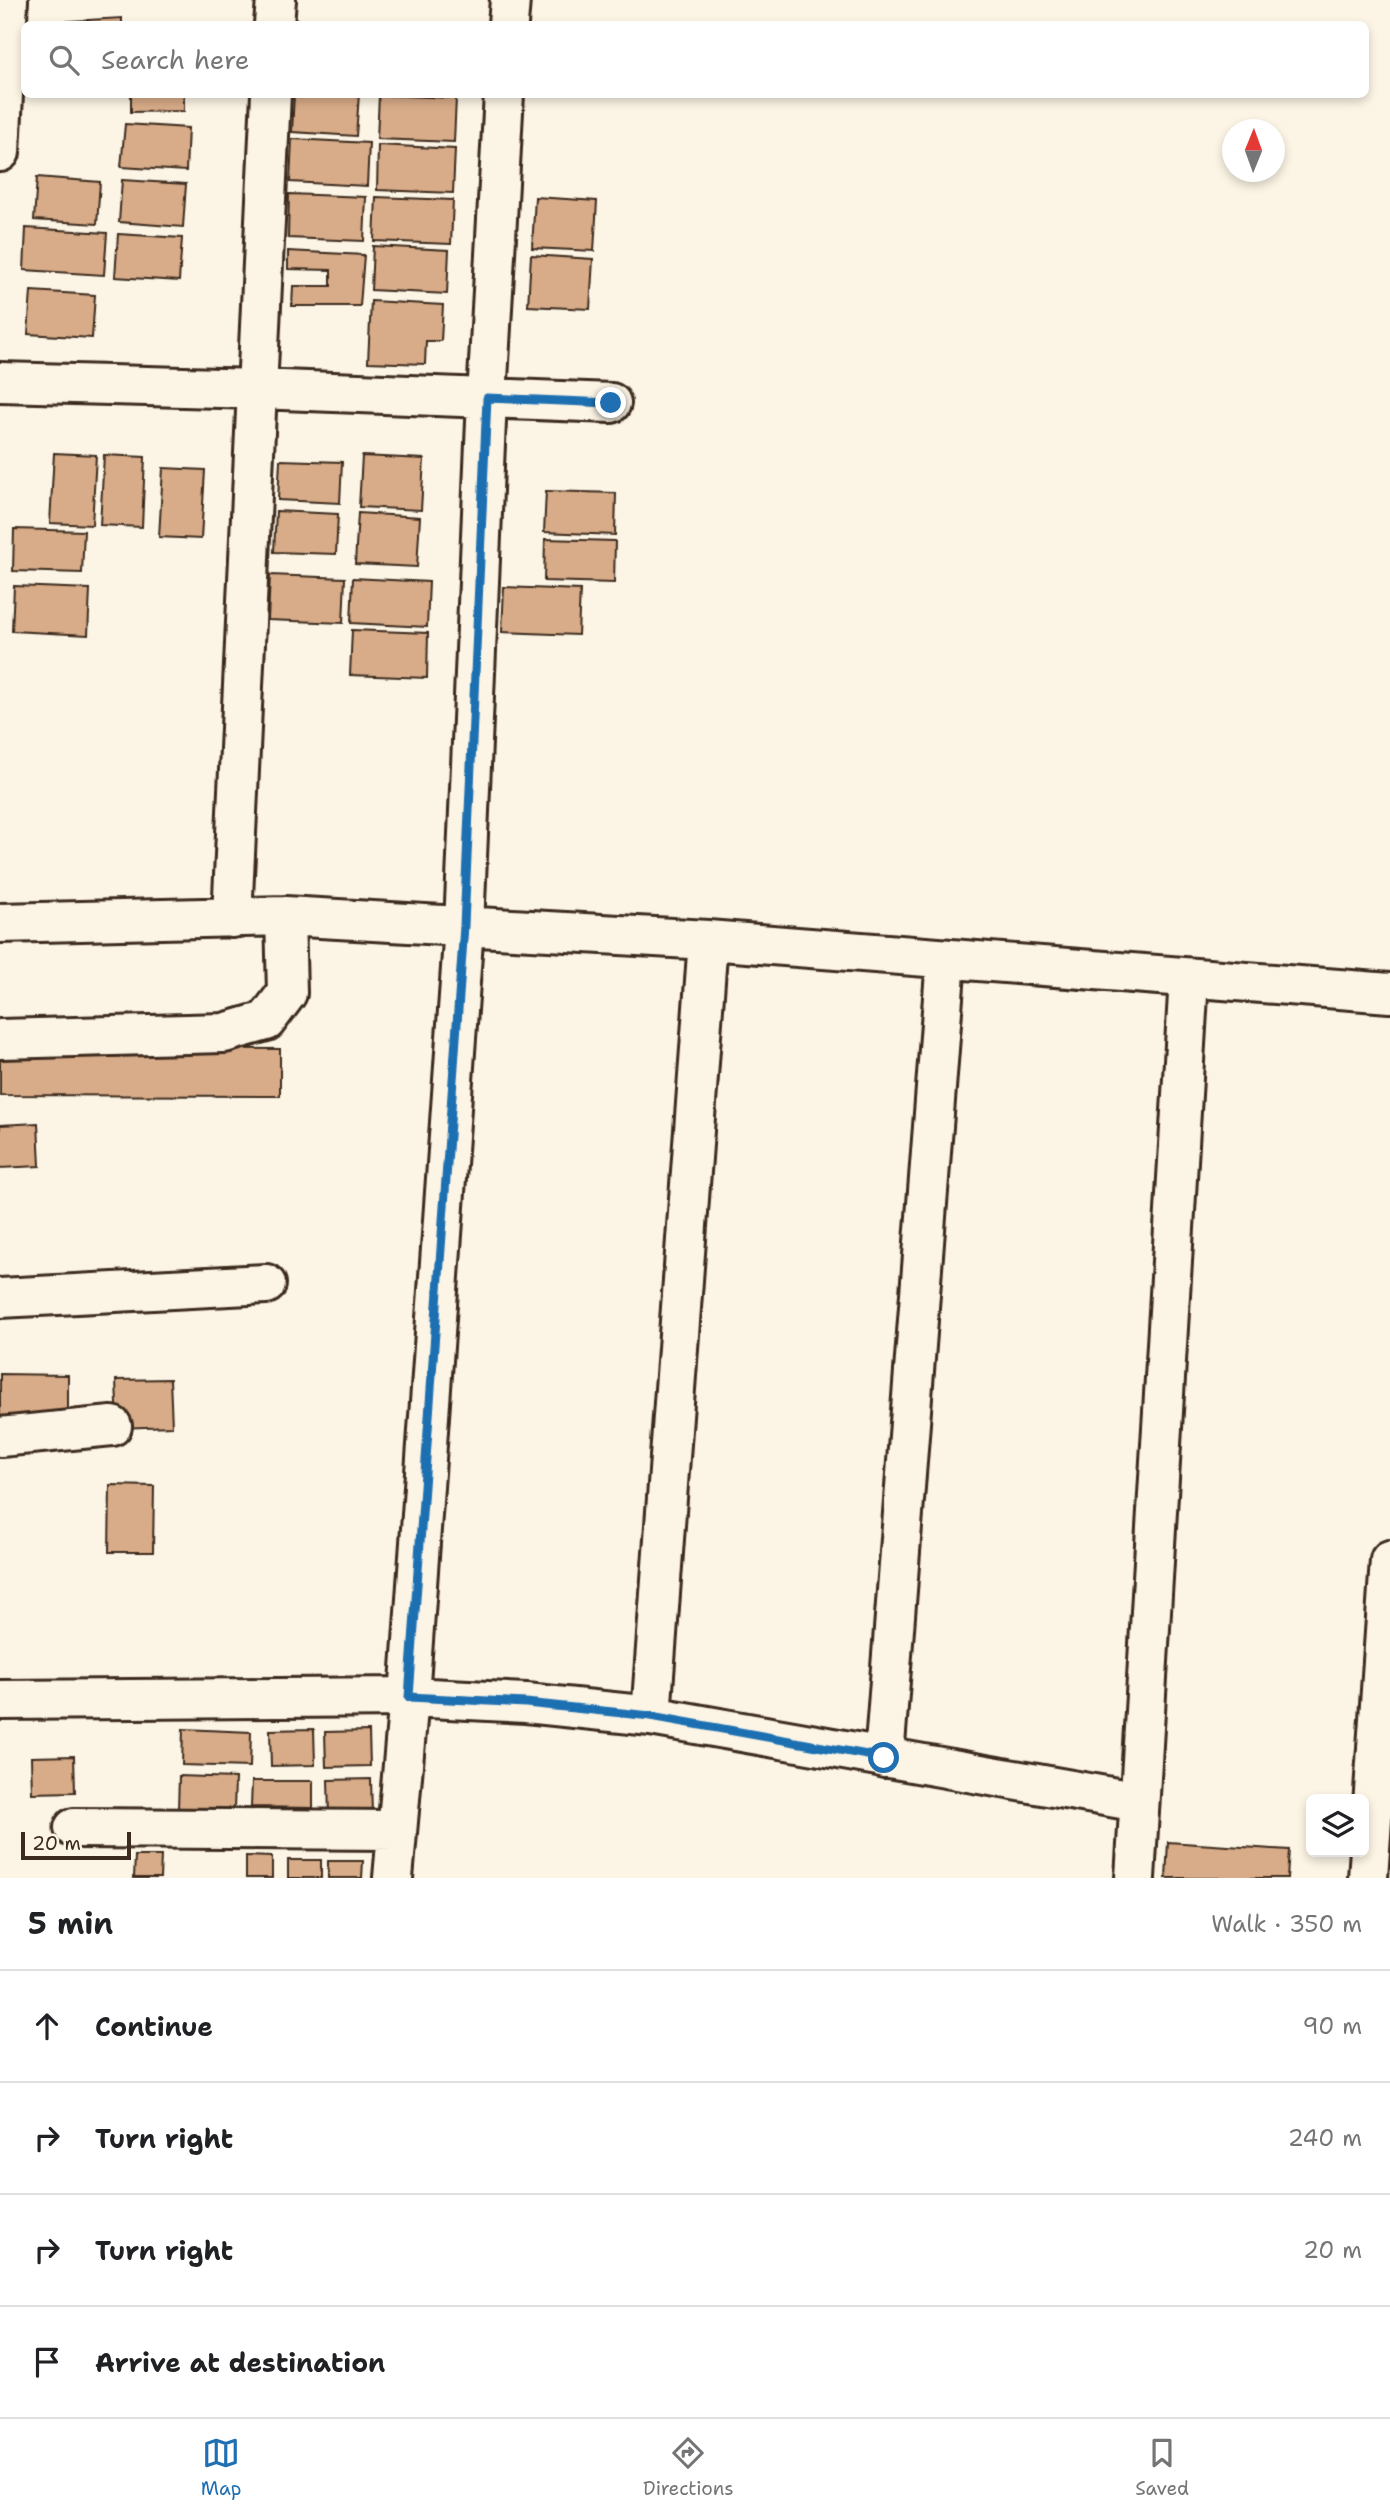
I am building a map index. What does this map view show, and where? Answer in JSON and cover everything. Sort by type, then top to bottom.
[{"type":"street","points":[[0,152],[8,0]]},
{"type":"street","points":[[274,21],[276,0]]},
{"type":"street","points":[[508,21],[510,0]]},
{"type":"street","points":[[233,918],[271,98]]},
{"type":"street","points":[[393,1878],[409,1697],[464,926],[487,398],[504,98]]},
{"type":"street","points":[[0,382],[611,403]]},
{"type":"street","points":[[0,1039],[224,1033],[266,1021],[287,993],[285,916]]},
{"type":"street","points":[[0,923],[285,916],[708,940],[1390,993]]},
{"type":"street","points":[[651,1716],[708,940]]},
{"type":"street","points":[[884,1758],[946,958]]},
{"type":"street","points":[[1135,1878],[1189,978]]},
{"type":"street","points":[[0,1298],[266,1284]]},
{"type":"street","points":[[0,1437],[112,1426]]},
{"type":"street","points":[[1368,1878],[1390,1560]]},
{"type":"street","points":[[0,1700],[409,1697],[526,1703],[651,1716],[1139,1802]]},
{"type":"street","points":[[74,1828],[396,1830]]},
{"type":"building","points":[[122,18],[122,21],[70,21]]},
{"type":"building","points":[[131,98],[184,98],[184,111],[131,112]]},
{"type":"building","points":[[294,98],[359,98],[356,136],[292,132]]},
{"type":"building","points":[[379,98],[456,98],[454,142],[377,139]]},
{"type":"building","points":[[125,124],[188,128],[186,171],[121,167]]},
{"type":"building","points":[[292,139],[369,143],[367,186],[290,182]]},
{"type":"building","points":[[378,145],[455,149],[453,193],[377,190]]},
{"type":"building","points":[[37,177],[100,182],[97,224],[34,220]]},
{"type":"building","points":[[122,180],[186,184],[183,227],[119,222]]},
{"type":"building","points":[[289,194],[366,197],[364,241],[288,238]]},
{"type":"building","points":[[376,197],[453,200],[451,244],[374,241]]},
{"type":"building","points":[[535,197],[597,201],[594,251],[532,248]]},
{"type":"building","points":[[26,228],[107,233],[104,275],[24,270]]},
{"type":"building","points":[[118,234],[182,238],[179,281],[115,277]]},
{"type":"building","points":[[373,246],[449,250],[447,294],[371,290]]},
{"type":"building","points":[[288,251],[364,255],[360,306],[292,306],[293,286],[331,286],[331,270],[288,269]]},
{"type":"building","points":[[531,255],[593,259],[590,309],[528,306]]},
{"type":"building","points":[[31,291],[95,295],[92,338],[28,334]]},
{"type":"building","points":[[371,301],[443,305],[441,341],[426,341],[425,364],[368,362]]},
{"type":"building","points":[[54,453],[96,455],[92,525],[50,523]]},
{"type":"building","points":[[104,455],[145,457],[142,527],[100,525]]},
{"type":"building","points":[[362,456],[424,459],[421,510],[359,507]]},
{"type":"building","points":[[280,460],[342,462],[340,503],[278,500]]},
{"type":"building","points":[[163,468],[205,470],[201,539],[159,537]]},
{"type":"building","points":[[546,491],[616,493],[615,535],[544,532]]},
{"type":"building","points":[[276,511],[338,514],[336,554],[274,552]]},
{"type":"building","points":[[358,513],[420,517],[417,567],[355,564]]},
{"type":"building","points":[[14,529],[84,531],[82,573],[13,571]]},
{"type":"building","points":[[545,539],[615,541],[614,583],[544,581]]},
{"type":"building","points":[[270,575],[345,578],[343,623],[268,620]]},
{"type":"building","points":[[353,578],[429,582],[427,627],[351,623]]},
{"type":"building","points":[[14,586],[90,589],[88,635],[12,631]]},
{"type":"building","points":[[504,587],[580,590],[578,635],[502,632]]},
{"type":"building","points":[[352,630],[428,633],[427,678],[350,675]]},
{"type":"building","points":[[0,1047],[280,1049],[280,1096],[0,1095]]},
{"type":"building","points":[[38,1123],[40,1166],[0,1168],[0,1125]]},
{"type":"building","points":[[0,1374],[68,1375],[68,1425],[0,1424]]},
{"type":"building","points":[[170,1379],[172,1426],[118,1428],[116,1380]]},
{"type":"building","points":[[110,1485],[154,1486],[153,1552],[109,1552]]},
{"type":"building","points":[[183,1729],[251,1732],[250,1767],[182,1765]]},
{"type":"building","points":[[314,1729],[315,1765],[271,1766],[270,1730]]},
{"type":"building","points":[[369,1731],[370,1766],[326,1767],[325,1732]]},
{"type":"building","points":[[74,1756],[75,1792],[32,1793],[31,1757]]},
{"type":"building","points":[[179,1776],[235,1778],[234,1811],[178,1809]]},
{"type":"building","points":[[371,1779],[372,1814],[329,1816],[328,1780]]},
{"type":"building","points":[[252,1781],[313,1781],[313,1808],[251,1807]]},
{"type":"building","points":[[1168,1842],[1289,1850],[1287,1878],[1166,1878]]},
{"type":"building","points":[[135,1856],[161,1856],[160,1878],[134,1878]]},
{"type":"building","points":[[246,1856],[272,1857],[272,1878],[246,1878]]},
{"type":"building","points":[[288,1860],[321,1860],[321,1878],[288,1878]]},
{"type":"building","points":[[328,1861],[363,1861],[362,1878],[328,1878]]},
{"type":"route","points":[[611,403],[487,398],[464,926],[409,1697],[526,1703],[651,1716],[884,1758]]}]
